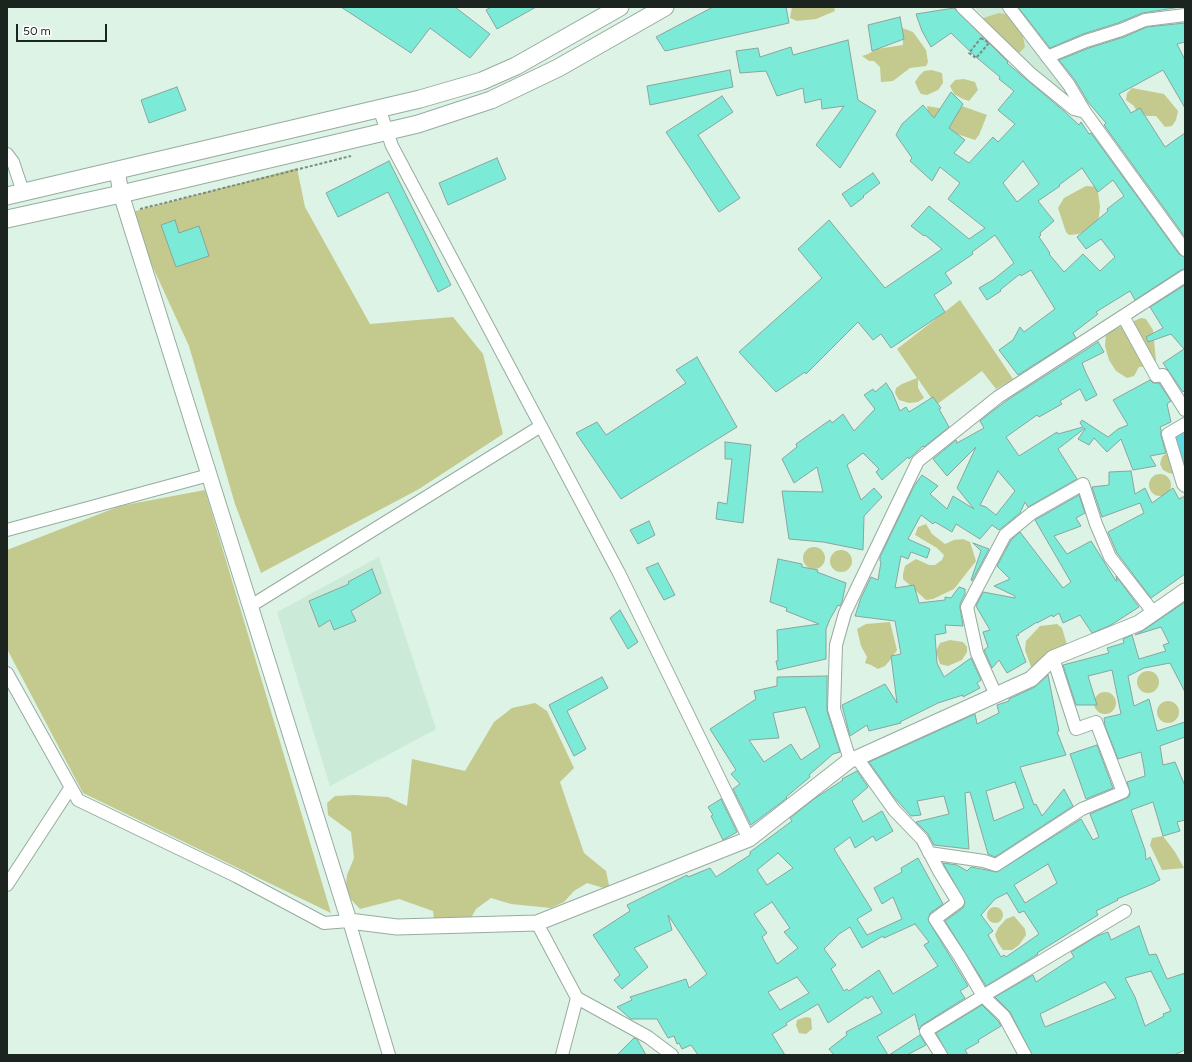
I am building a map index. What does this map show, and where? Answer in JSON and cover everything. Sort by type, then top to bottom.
[{"type":"main road","points":[[15,194],[420,99],[482,81],[516,66],[620,7]]},
{"type":"main road","points":[[7,219],[121,194],[418,124],[491,100],[558,68],[665,7]]},
{"type":"main road","points":[[482,81],[491,100]]},
{"type":"street","points":[[962,7],[1032,74],[1074,109],[1085,112]]},
{"type":"street","points":[[1009,7],[1069,85],[1085,112],[1185,250]]},
{"type":"street","points":[[1047,57],[1145,20],[1185,15]]},
{"type":"street","points":[[379,108],[385,131],[392,146],[619,573],[749,839]]},
{"type":"street","points":[[7,154],[13,162],[15,194]]},
{"type":"street","points":[[117,170],[121,194],[349,921],[389,1055]]},
{"type":"street","points":[[1025,1055],[1004,1016],[983,996],[935,919],[958,902],[929,853],[922,838],[894,810],[854,759],[834,709],[836,645],[845,613],[918,461],[998,397],[1185,276]]},
{"type":"street","points":[[1123,316],[1156,376],[1163,375],[1185,410]]},
{"type":"street","points":[[1185,424],[1168,434],[1183,484],[1185,486]]},
{"type":"street","points":[[257,602],[541,426]]},
{"type":"street","points":[[7,530],[209,475]]},
{"type":"street","points":[[996,695],[977,653],[967,607],[1005,535],[1032,512],[1083,484],[1096,524],[1110,557],[1153,612]]},
{"type":"street","points":[[7,673],[78,800],[236,876],[324,923],[349,921],[397,927],[537,923],[749,839],[854,759],[1031,679],[1053,658],[1139,623],[1185,591]]},
{"type":"street","points":[[929,853],[984,861],[996,865],[1082,809],[1123,792],[1096,722],[1076,729],[1053,658]]},
{"type":"street","points":[[7,885],[71,787]]},
{"type":"street","points":[[941,1055],[926,1031],[1125,911]]},
{"type":"street","points":[[537,923],[577,998],[648,1037],[672,1055]]},
{"type":"street","points":[[562,1055],[577,998]]},
{"type":"path","points":[[981,38],[989,43],[976,58],[969,53],[981,38]]},
{"type":"path","points":[[128,213],[354,155]]},
{"type":"shaded area","points":[[974,7],[1005,7],[1076,99],[1070,105]]},
{"type":"shaded area","points":[[379,557],[436,729],[330,786],[277,612]]},
{"type":"green space","points":[[792,7],[834,7],[835,11],[816,19],[797,21],[790,18]]},
{"type":"green space","points":[[999,13],[1011,15],[1020,22],[1025,47],[1013,59],[997,55],[979,34],[980,19]]},
{"type":"green space","points":[[902,28],[913,32],[926,50],[928,62],[926,66],[910,68],[893,81],[881,82],[880,67],[874,61],[869,61],[862,56],[877,49],[903,45]]},
{"type":"green space","points":[[932,70],[942,73],[943,83],[938,90],[927,95],[921,94],[915,82],[924,71]]},
{"type":"green space","points":[[964,79],[975,82],[978,90],[969,101],[954,94],[950,86],[955,80]]},
{"type":"green space","points":[[1132,88],[1164,94],[1178,111],[1176,120],[1172,126],[1165,127],[1156,116],[1147,116],[1136,110],[1134,106],[1126,100],[1127,93]]},
{"type":"green space","points":[[927,106],[950,110],[962,106],[987,115],[979,135],[975,140],[957,134],[933,119]]},
{"type":"green space","points":[[297,168],[305,207],[370,324],[453,317],[483,354],[503,434],[419,489],[261,573],[235,504],[189,346],[128,213]]},
{"type":"green space","points":[[1086,186],[1102,187],[1098,192],[1100,207],[1098,224],[1079,234],[1069,235],[1066,232],[1058,208],[1064,198]]},
{"type":"green space","points":[[960,300],[1013,379],[996,389],[982,371],[936,405],[918,379],[918,388],[924,398],[918,402],[909,403],[899,400],[895,393],[896,388],[917,378],[897,349]]},
{"type":"green space","points":[[1141,318],[1146,319],[1153,330],[1156,361],[1151,366],[1139,367],[1134,376],[1127,378],[1116,371],[1109,360],[1105,346],[1106,333]]},
{"type":"green space","points":[[1170,452],[1176,472],[1173,474],[1163,470],[1160,464],[1162,457]]},
{"type":"green space","points":[[1160,474],[1168,477],[1171,485],[1168,493],[1160,496],[1152,493],[1149,485],[1152,477]]},
{"type":"green space","points":[[205,490],[331,913],[83,793],[7,649],[7,550],[120,506]]},
{"type":"green space","points":[[926,524],[932,534],[945,544],[954,540],[963,539],[970,542],[976,561],[954,589],[933,599],[926,600],[903,579],[903,574],[905,566],[916,559],[929,565],[935,565],[942,560],[944,555],[937,548],[915,535],[918,527]]},
{"type":"green space","points":[[814,547],[822,550],[825,558],[822,566],[814,569],[806,566],[803,558],[806,550]]},
{"type":"green space","points":[[841,550],[849,553],[852,561],[849,569],[841,572],[833,569],[830,561],[833,553]]},
{"type":"green space","points":[[890,622],[897,650],[885,666],[878,669],[865,663],[867,657],[861,646],[857,629],[866,624]]},
{"type":"green space","points":[[1057,624],[1062,628],[1067,645],[1060,666],[1041,673],[1031,667],[1025,650],[1026,641],[1040,626]]},
{"type":"green space","points":[[950,640],[963,642],[967,647],[967,652],[962,660],[948,666],[940,664],[936,651],[940,643]]},
{"type":"green space","points":[[1148,671],[1156,674],[1159,682],[1156,690],[1148,693],[1140,690],[1137,682],[1140,674]]},
{"type":"green space","points":[[1105,692],[1113,695],[1116,703],[1113,711],[1105,714],[1097,711],[1094,703],[1097,695]]},
{"type":"green space","points":[[1168,701],[1176,704],[1179,712],[1176,720],[1168,723],[1160,720],[1157,712],[1160,704]]},
{"type":"green space","points":[[535,703],[547,711],[574,768],[560,782],[584,853],[606,871],[610,890],[587,883],[574,891],[564,902],[551,908],[511,904],[491,898],[476,909],[471,918],[434,920],[433,911],[399,899],[360,909],[345,893],[347,875],[354,858],[351,832],[328,815],[327,803],[335,796],[354,795],[388,797],[407,806],[412,759],[465,771],[494,722],[512,708]]},
{"type":"green space","points":[[1163,836],[1175,852],[1184,868],[1162,870],[1150,845],[1152,838]]},
{"type":"green space","points":[[995,907],[1002,912],[1003,915],[998,922],[995,923],[988,918],[987,915],[992,908]]},
{"type":"green space","points":[[1014,916],[1025,929],[1026,935],[1019,945],[1012,950],[1003,950],[995,935],[998,928],[1006,919]]},
{"type":"green space","points":[[806,1017],[811,1018],[812,1029],[806,1034],[799,1033],[796,1025],[797,1020]]},
{"type":"water","points":[[1185,425],[1185,465],[1178,457],[1172,441],[1175,430]]},
{"type":"building","points":[[341,7],[455,7],[490,34],[470,58],[430,28],[411,53]]},
{"type":"building","points":[[491,7],[536,7],[497,29],[486,10]]},
{"type":"building","points":[[713,7],[786,7],[789,23],[665,51],[656,37]]},
{"type":"building","points":[[1018,7],[1181,7],[1142,13],[1118,23],[1083,34],[1050,48]]},
{"type":"building","points":[[954,8],[1008,62],[1007,63],[1079,125],[1081,122],[1089,134],[1091,133],[1179,254],[1185,257],[1185,269],[1181,270],[1135,300],[1130,291],[1096,312],[1098,314],[1073,333],[1076,338],[1018,375],[999,350],[1013,340],[1020,327],[1024,332],[1055,309],[1031,270],[1021,276],[1020,274],[1000,290],[1001,291],[987,300],[979,288],[993,280],[1014,263],[995,235],[972,252],[973,254],[945,273],[952,283],[934,295],[945,312],[891,348],[881,334],[873,340],[858,322],[806,374],[805,372],[776,392],[739,352],[822,278],[798,249],[829,220],[885,288],[942,249],[911,226],[929,206],[969,239],[985,228],[948,199],[960,183],[940,167],[932,181],[910,161],[912,158],[896,135],[902,124],[923,105],[934,118],[951,92],[963,104],[949,128],[965,140],[954,153],[969,163],[993,137],[998,142],[1015,124],[998,110],[1014,91],[999,79],[1000,77],[951,33],[931,47],[922,31],[916,14]],"holes":[[[1023,161],[1039,184],[1017,202],[1003,183]],[[1082,168],[1098,192],[1113,180],[1124,196],[1107,209],[1108,211],[1077,237],[1086,249],[1101,239],[1115,257],[1100,271],[1083,254],[1064,272],[1049,254],[1050,253],[1039,237],[1041,235],[1040,233],[1054,221],[1038,201],[1060,186],[1059,185]]]},
{"type":"building","points":[[900,17],[904,39],[872,51],[868,25]]},
{"type":"building","points":[[1185,23],[1185,42],[1177,44],[1185,60],[1185,108],[1163,70],[1119,94],[1131,113],[1140,108],[1165,147],[1185,133],[1185,237],[1104,125],[1106,123],[1088,102],[1075,80],[1059,60],[1089,48],[1124,37],[1147,27]]},
{"type":"building","points":[[848,40],[858,100],[876,111],[840,168],[816,145],[844,106],[822,109],[821,99],[805,103],[803,88],[777,96],[766,71],[740,73],[736,51],[758,48],[760,57],[791,47],[793,55]]},
{"type":"building","points":[[730,70],[733,87],[650,105],[647,86]]},
{"type":"building","points":[[177,87],[186,110],[149,123],[141,100]]},
{"type":"building","points":[[722,96],[733,112],[698,135],[740,198],[719,212],[666,132]]},
{"type":"building","points":[[497,158],[506,179],[448,205],[439,183]]},
{"type":"building","points":[[389,161],[451,285],[438,292],[388,192],[338,217],[326,193]]},
{"type":"building","points":[[873,173],[880,183],[851,207],[842,194]]},
{"type":"building","points":[[175,220],[179,233],[199,226],[209,256],[176,267],[161,225]]},
{"type":"building","points":[[1185,285],[1185,390],[1183,392],[1163,363],[1184,349],[1171,334],[1148,342],[1146,337],[1163,328],[1150,307]]},
{"type":"building","points":[[1098,342],[1104,352],[1082,363],[1097,395],[1086,401],[1080,389],[1060,401],[1062,404],[1039,417],[1037,415],[1006,437],[1019,456],[1057,432],[1058,434],[1083,427],[1080,423],[1082,420],[1108,437],[1118,429],[1128,425],[1113,400],[1150,380],[1153,383],[1159,383],[1171,401],[1167,404],[1171,422],[1160,427],[1166,453],[1150,456],[1156,466],[1133,470],[1121,439],[1107,452],[1094,438],[1089,445],[1078,439],[1085,428],[1058,449],[1077,479],[1028,507],[1025,502],[1020,513],[999,530],[992,525],[980,539],[956,524],[952,532],[935,522],[933,524],[921,515],[908,539],[930,549],[927,558],[911,552],[908,559],[901,556],[895,588],[914,585],[919,603],[945,600],[945,597],[951,598],[959,587],[965,589],[965,594],[960,604],[963,626],[945,625],[946,633],[935,635],[937,663],[944,677],[971,658],[981,680],[977,683],[980,688],[963,697],[963,695],[938,703],[900,722],[901,723],[869,731],[867,725],[850,736],[842,705],[885,684],[897,703],[891,656],[901,654],[895,621],[855,616],[861,598],[871,577],[878,580],[881,562],[880,557],[914,486],[922,475],[938,486],[930,494],[947,509],[953,496],[974,509],[957,488],[976,447],[947,476],[933,459],[956,440],[957,443],[984,428],[980,421],[1009,399]],"holes":[[[998,471],[1015,491],[996,515],[986,507],[980,505]]]},
{"type":"building","points":[[697,357],[737,427],[621,499],[576,433],[597,422],[606,435],[686,383],[676,370]]},
{"type":"building","points":[[886,383],[892,392],[900,411],[906,407],[909,412],[933,397],[941,408],[939,409],[949,427],[924,447],[923,446],[909,459],[908,457],[882,480],[876,472],[879,469],[863,453],[847,465],[861,500],[874,488],[882,497],[864,516],[863,550],[823,542],[789,539],[782,491],[823,492],[817,467],[794,483],[782,459],[797,447],[796,444],[830,420],[832,423],[843,414],[854,431],[875,409],[864,395],[873,389],[875,392]]},
{"type":"building","points":[[725,442],[751,445],[743,523],[716,519],[718,502],[727,504],[732,459],[725,459]]},
{"type":"building","points":[[1131,471],[1135,494],[1145,488],[1152,503],[1173,488],[1179,499],[1185,496],[1185,574],[1151,598],[1117,553],[1108,532],[1144,513],[1140,503],[1102,517],[1092,487],[1109,485],[1109,472]]},
{"type":"building","points":[[1079,495],[1085,513],[1076,518],[1081,526],[1054,536],[1067,554],[1091,541],[1116,581],[1116,576],[1139,607],[1111,625],[1092,633],[1080,615],[1063,623],[1059,613],[1053,617],[1052,615],[1037,622],[1016,636],[1026,662],[1007,673],[999,660],[992,668],[984,650],[988,647],[983,632],[990,630],[976,606],[983,592],[1015,598],[1015,596],[994,586],[1010,579],[997,566],[1011,540],[1020,532],[1063,588],[1071,582],[1035,520]]},
{"type":"building","points":[[649,521],[655,535],[638,544],[630,530]]},
{"type":"building","points":[[973,543],[989,549],[972,581],[971,580],[981,551]]},
{"type":"building","points":[[778,559],[802,564],[802,567],[818,570],[817,572],[846,583],[842,602],[840,606],[838,605],[826,629],[826,659],[778,670],[776,661],[778,661],[777,630],[819,624],[786,611],[787,608],[770,602]]},
{"type":"building","points":[[658,563],[675,595],[664,600],[646,568]]},
{"type":"building","points":[[372,569],[381,593],[351,611],[356,621],[334,630],[330,620],[319,627],[309,601],[349,584],[348,582]]},
{"type":"building","points":[[1185,602],[1185,692],[1170,663],[1144,668],[1128,676],[1134,706],[1149,699],[1157,731],[1185,722],[1185,737],[1160,746],[1163,765],[1175,762],[1185,786],[1185,820],[1177,822],[1180,831],[1163,836],[1153,802],[1131,810],[1145,850],[1146,860],[1150,857],[1160,880],[1117,899],[1118,900],[1096,911],[1098,915],[986,986],[945,921],[963,908],[965,902],[943,863],[957,865],[967,871],[971,867],[997,872],[1081,819],[1093,840],[1099,837],[1090,814],[1129,797],[1130,793],[1127,782],[1145,776],[1141,752],[1118,759],[1105,726],[1104,718],[1121,714],[1112,670],[1088,676],[1097,705],[1076,705],[1063,665],[1109,653],[1107,648],[1124,643],[1123,639],[1132,635],[1139,659],[1166,651],[1163,645],[1169,643],[1161,627],[1135,635]],"holes":[[[1048,864],[1057,883],[1025,903],[1014,885]],[[1007,893],[1019,913],[1024,911],[1039,934],[1006,957],[1004,955],[1001,957],[988,935],[993,931],[981,915],[995,899]]]},
{"type":"building","points":[[620,610],[638,642],[628,649],[610,618]]},
{"type":"building","points":[[1048,675],[1059,731],[1057,732],[1066,755],[1020,767],[1034,805],[1036,804],[1042,816],[1064,789],[1073,806],[995,857],[988,854],[970,792],[965,793],[969,849],[934,845],[928,834],[916,822],[949,814],[944,796],[917,801],[921,815],[911,816],[893,796],[869,762],[975,714],[977,724],[999,713],[997,705],[1009,701],[1009,699],[1035,687]],"holes":[[[1015,782],[1024,808],[994,821],[986,791]]]},
{"type":"building","points":[[827,676],[827,711],[840,752],[833,754],[809,775],[810,777],[786,797],[787,798],[751,825],[733,789],[740,784],[731,774],[736,770],[710,729],[756,699],[754,691],[777,686],[777,677]],"holes":[[[805,707],[820,747],[801,760],[791,744],[764,762],[749,740],[779,738],[773,713]]]},
{"type":"building","points":[[602,677],[608,688],[567,711],[586,749],[574,756],[549,705]]},
{"type":"building","points":[[1097,745],[1113,788],[1086,799],[1070,754]]},
{"type":"building","points":[[857,771],[868,787],[852,801],[863,822],[882,811],[893,831],[876,841],[873,836],[855,848],[850,837],[834,849],[872,910],[857,919],[867,935],[902,919],[893,897],[882,904],[874,888],[902,872],[901,868],[918,858],[943,904],[930,913],[928,920],[968,986],[960,991],[965,998],[922,1025],[919,1030],[915,1014],[877,1037],[888,1055],[834,1055],[829,1049],[847,1035],[846,1032],[882,1013],[872,996],[867,999],[866,997],[828,1023],[818,1004],[786,1023],[787,1025],[772,1034],[785,1055],[698,1055],[691,1045],[682,1049],[679,1043],[677,1044],[674,1036],[668,1038],[657,1019],[631,1019],[617,1007],[632,1000],[630,997],[686,979],[689,988],[707,974],[668,915],[672,930],[634,948],[648,967],[622,989],[614,980],[620,975],[593,935],[630,911],[627,905],[687,875],[688,877],[710,868],[716,877],[750,855],[750,852],[792,821],[790,818],[814,799],[843,780],[842,779]],"holes":[[[778,853],[793,868],[767,885],[757,870]],[[772,902],[790,928],[784,932],[798,948],[777,964],[762,937],[767,933],[754,914]],[[915,924],[929,942],[924,945],[938,966],[893,994],[879,970],[849,991],[847,989],[844,991],[831,969],[836,965],[824,949],[839,934],[850,927],[862,948],[883,936],[884,938]],[[797,977],[809,993],[780,1010],[768,992]]]},
{"type":"building","points":[[721,799],[737,832],[723,840],[711,816],[713,815],[708,807]]},
{"type":"building","points":[[1139,926],[1149,955],[1156,954],[1167,979],[1185,973],[1185,1050],[1174,1055],[1032,1055],[1010,1012],[995,997],[1033,975],[1036,982],[1074,957],[1071,952],[1097,936],[1108,932],[1111,940]],"holes":[[[1151,971],[1171,1011],[1163,1014],[1164,1016],[1145,1026],[1135,997],[1125,978]],[[1105,982],[1116,998],[1045,1027],[1040,1014]]]},
{"type":"building","points":[[982,1005],[1001,1026],[965,1050],[968,1055],[948,1055],[936,1033]]},
{"type":"building","points":[[920,1035],[926,1045],[907,1055],[889,1055]]},
{"type":"building","points":[[634,1038],[637,1039],[646,1055],[617,1055]]}]
